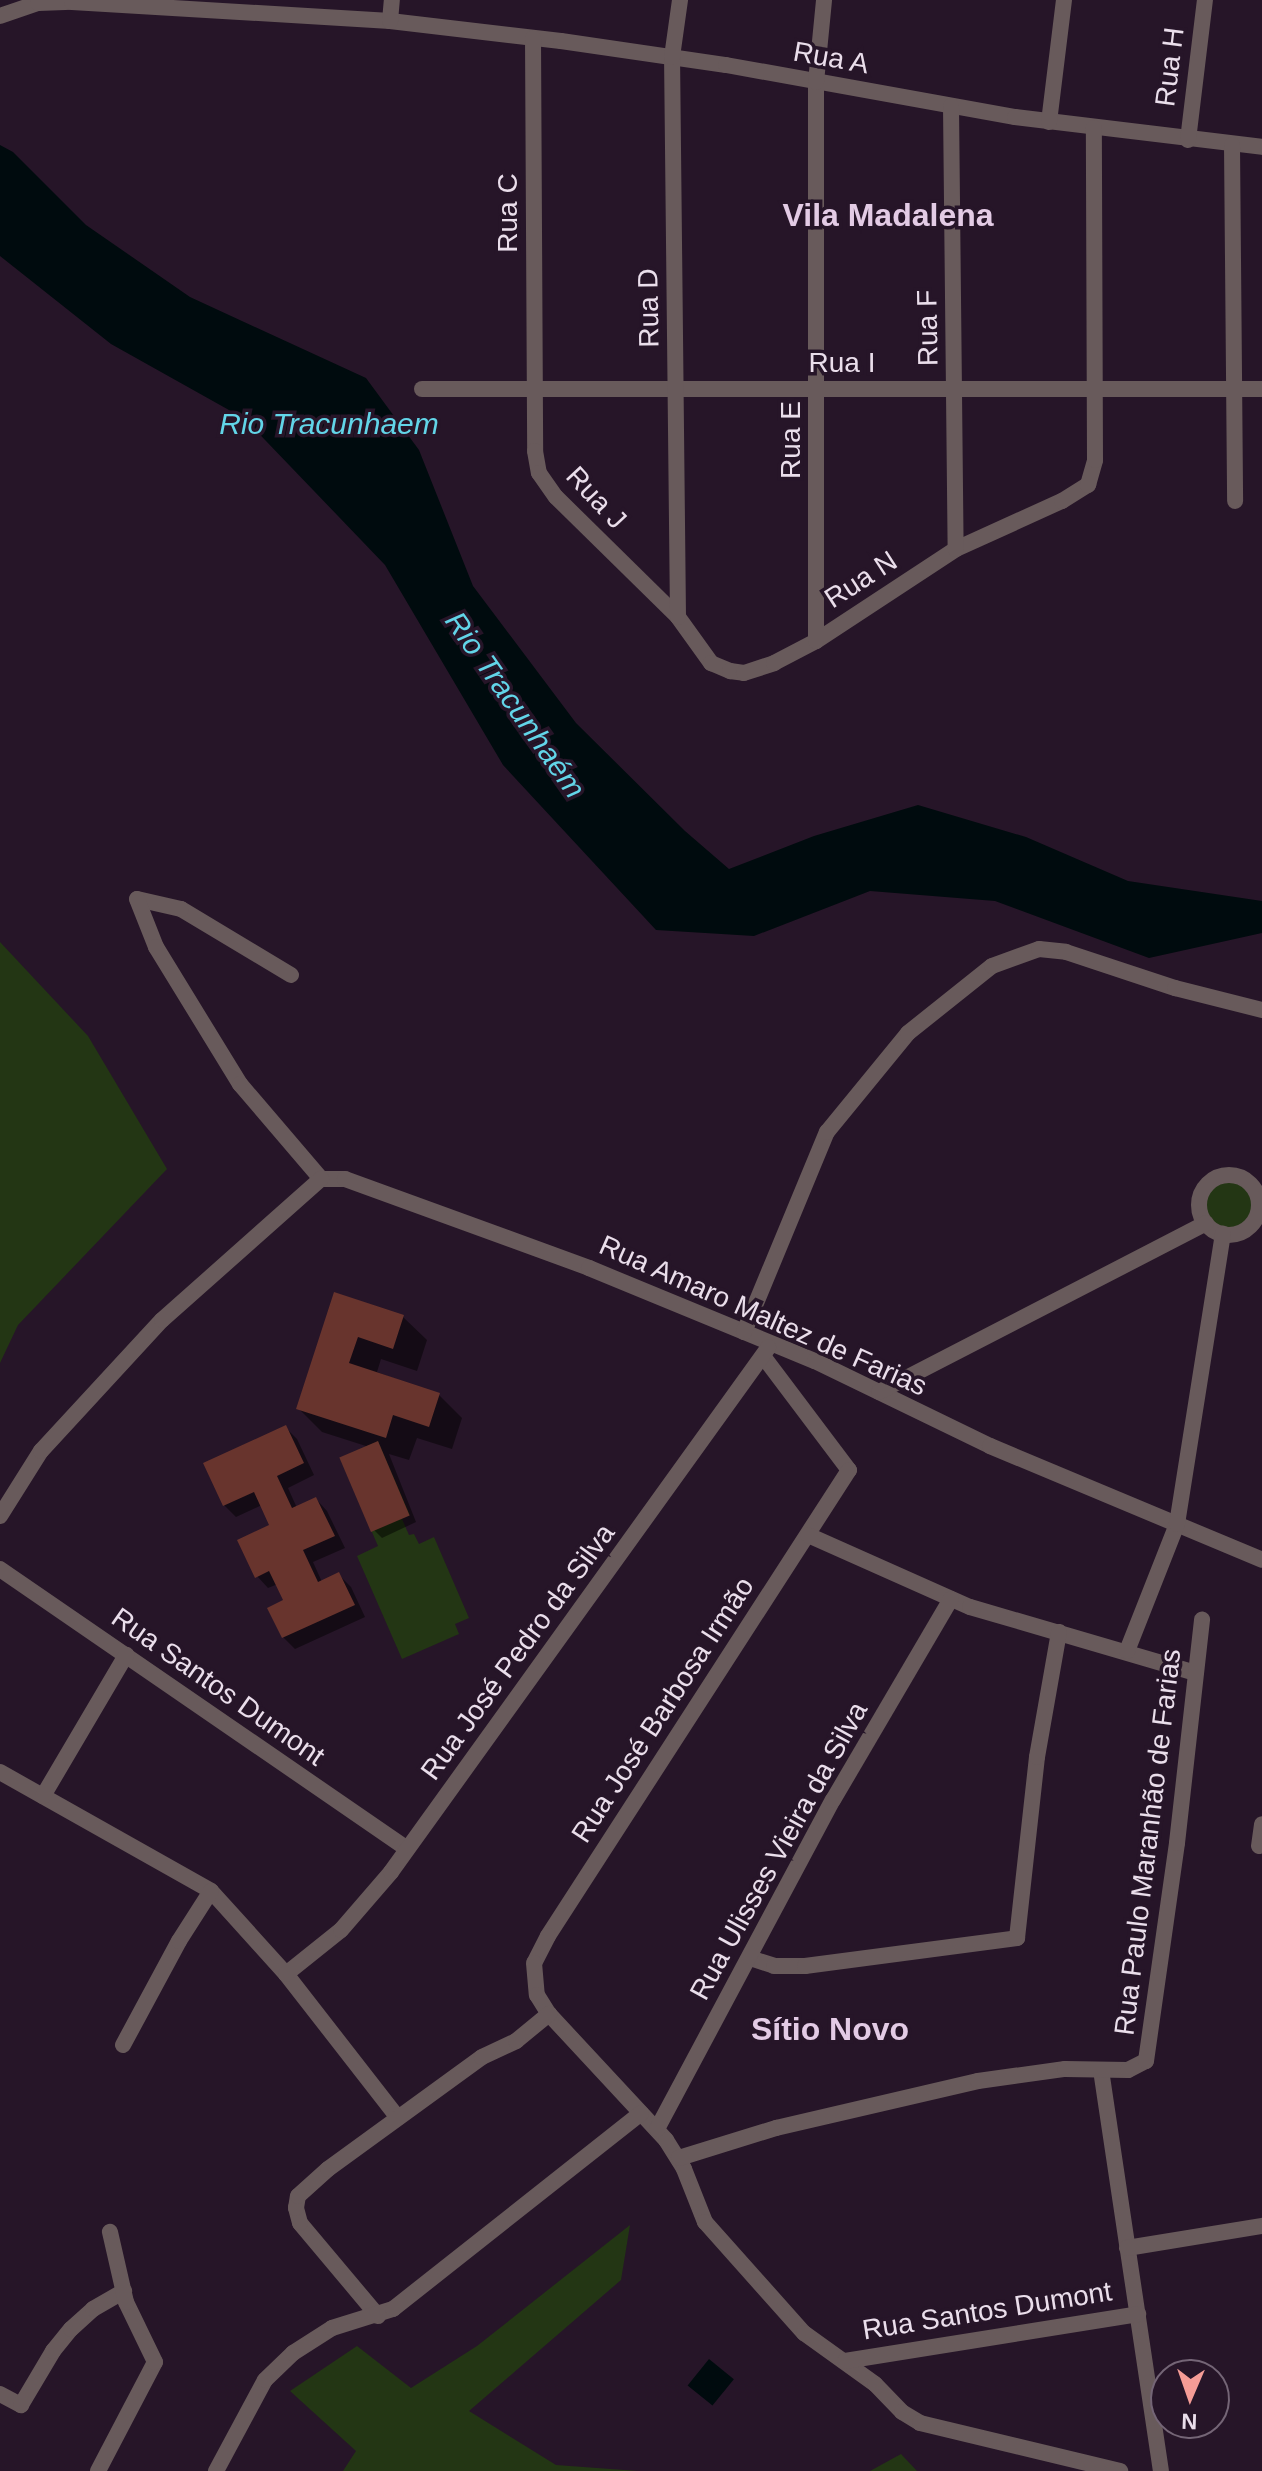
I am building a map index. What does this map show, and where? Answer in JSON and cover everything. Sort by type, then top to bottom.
[{"type":"street","points":[[390,21],[392,0]]},
{"type":"street","name":"Rua D","points":[[678,617],[672,57],[680,0]]},
{"type":"street","name":"Rua E","points":[[816,641],[816,82],[824,0]]},
{"type":"street","name":"Rua H","points":[[1188,140],[1205,0]]},
{"type":"street","points":[[1049,122],[1060,1]]},
{"type":"street","name":"Rua A","points":[[0,16],[38,3],[72,2],[390,21],[672,57],[1049,122],[1262,147]]},
{"type":"street","name":"Rua C","points":[[533,38],[534,389]]},
{"type":"street","name":"Rua F","points":[[951,106],[956,549]]},
{"type":"street","points":[[1094,128],[1096,389]]},
{"type":"street","points":[[1232,145],[1235,501]]},
{"type":"street","name":"Rua I","points":[[422,389],[1262,389]]},
{"type":"street","name":"Rua J","points":[[534,389],[536,462],[546,486],[678,617]]},
{"type":"street","name":"Rua N","points":[[678,617],[711,663],[730,671],[759,670],[816,641],[956,549],[1062,501],[1088,485],[1095,460],[1096,389]]},
{"type":"street","points":[[0,1516],[41,1451],[162,1320],[321,1179],[240,1084],[156,947],[137,899],[181,909],[291,975]]},
{"type":"street","points":[[744,1332],[827,1132],[908,1033],[992,966],[1039,949],[1066,952],[1175,988],[1262,1010]]},
{"type":"street","points":[[1224,1175],[1244,1179],[1256,1192],[1258,1210],[1250,1227],[1233,1234],[1223,1234],[1206,1223],[1199,1204],[1206,1185],[1224,1175]]},
{"type":"street","name":"Rua Amaro Maltez de Farias","points":[[321,1179],[345,1179],[589,1268],[744,1332],[767,1350],[879,1392],[990,1446],[1262,1560]]},
{"type":"street","points":[[879,1392],[1206,1223]]},
{"type":"street","points":[[1127,1651],[1177,1524],[1223,1234]]},
{"type":"street","name":"Rua José Barbosa Irmão","points":[[549,2014],[537,1995],[534,1981],[534,1963],[548,1936],[849,1470],[767,1350]]},
{"type":"street","name":"Rua José Pedro da Silva","points":[[286,1974],[341,1930],[407,1849],[767,1350]]},
{"type":"street","points":[[808,1535],[951,1599],[1196,1673]]},
{"type":"street","name":"Rua Santos Dumont","points":[[0,1569],[407,1849]]},
{"type":"street","name":"Rua Ulisses Vieira da Silva","points":[[661,2135],[833,1800],[951,1599]]},
{"type":"street","name":"Rua Paulo Maranhão de Farias","points":[[1101,2070],[1137,2067],[1146,2061],[1151,2045],[1202,1619]]},
{"type":"street","points":[[750,1958],[774,1966],[805,1966],[1017,1938],[1037,1757],[1059,1632]]},
{"type":"street","points":[[43,1796],[126,1655]]},
{"type":"street","points":[[0,1772],[211,1891],[286,1974],[398,2118]]},
{"type":"street","points":[[1259,1846],[1262,1824]]},
{"type":"street","points":[[123,2045],[179,1941],[211,1891]]},
{"type":"street","points":[[378,2316],[300,2223],[296,2208],[298,2196],[307,2185],[482,2057],[516,2041],[549,2014],[679,2158],[705,2222],[713,2232],[804,2333],[875,2384],[902,2412],[920,2423],[1120,2471]]},
{"type":"street","points":[[679,2158],[789,2125],[978,2081],[1065,2069],[1101,2070],[1161,2471]]},
{"type":"street","points":[[216,2471],[265,2380],[293,2353],[332,2328],[393,2309],[641,2113]]},
{"type":"street","points":[[1127,2248],[1262,2226]]},
{"type":"street","points":[[98,2471],[155,2362],[137,2331],[110,2232]]},
{"type":"street","points":[[0,2394],[21,2405],[53,2351],[71,2329],[93,2309],[124,2291]]},
{"type":"street","name":"Rua Santos Dumont","points":[[845,2361],[1138,2314]]},
{"type":"green space","points":[[0,942],[88,1036],[167,1169],[18,1325],[0,1363]]},
{"type":"green space","points":[[1229,1175],[1250,1184],[1259,1205],[1250,1226],[1229,1235],[1208,1226],[1199,1205],[1208,1184]]},
{"type":"green space","points":[[378,1441],[410,1515],[402,1519],[409,1535],[414,1534],[419,1544],[434,1537],[469,1618],[455,1624],[459,1634],[402,1659],[357,1556],[378,1546],[340,1458]]},
{"type":"green space","points":[[630,2225],[621,2280],[469,2411],[556,2465],[638,2471],[343,2471],[356,2451],[290,2391],[357,2346],[411,2388],[477,2346]]},
{"type":"green space","points":[[901,2454],[917,2471],[870,2471]]},
{"type":"water","name":"Rio Tracunhaem","points":[[0,145],[13,152],[86,225],[190,297],[366,378],[419,450],[473,586],[576,723],[685,831],[729,869],[814,836],[918,805],[1026,837],[1128,881],[1262,901],[1262,933],[1149,958],[995,901],[870,891],[754,936],[656,930],[503,765],[385,565],[245,419],[111,344],[0,256]]},
{"type":"water","points":[[709,2359],[734,2379],[712,2406],[688,2385]]},
{"type":"building","points":[[334,1292],[404,1315],[393,1349],[358,1337],[349,1363],[440,1393],[429,1427],[393,1415],[386,1438],[296,1409]]},
{"type":"building","points":[[286,1425],[304,1463],[277,1476],[292,1508],[316,1497],[335,1536],[303,1550],[318,1582],[339,1572],[355,1605],[282,1638],[267,1608],[283,1600],[269,1571],[255,1578],[237,1540],[269,1525],[254,1492],[223,1506],[203,1463]]},
{"type":"building","points":[[378,1441],[410,1516],[371,1532],[339,1457]]},
{"type":"district","name":"Vila Madalena","points":[[888,215]]},
{"type":"district","name":"Sítio Novo","points":[[830,2029]]},
{"type":"water label","name":"Rio Tracunhaém","points":[[515,705]]}]
